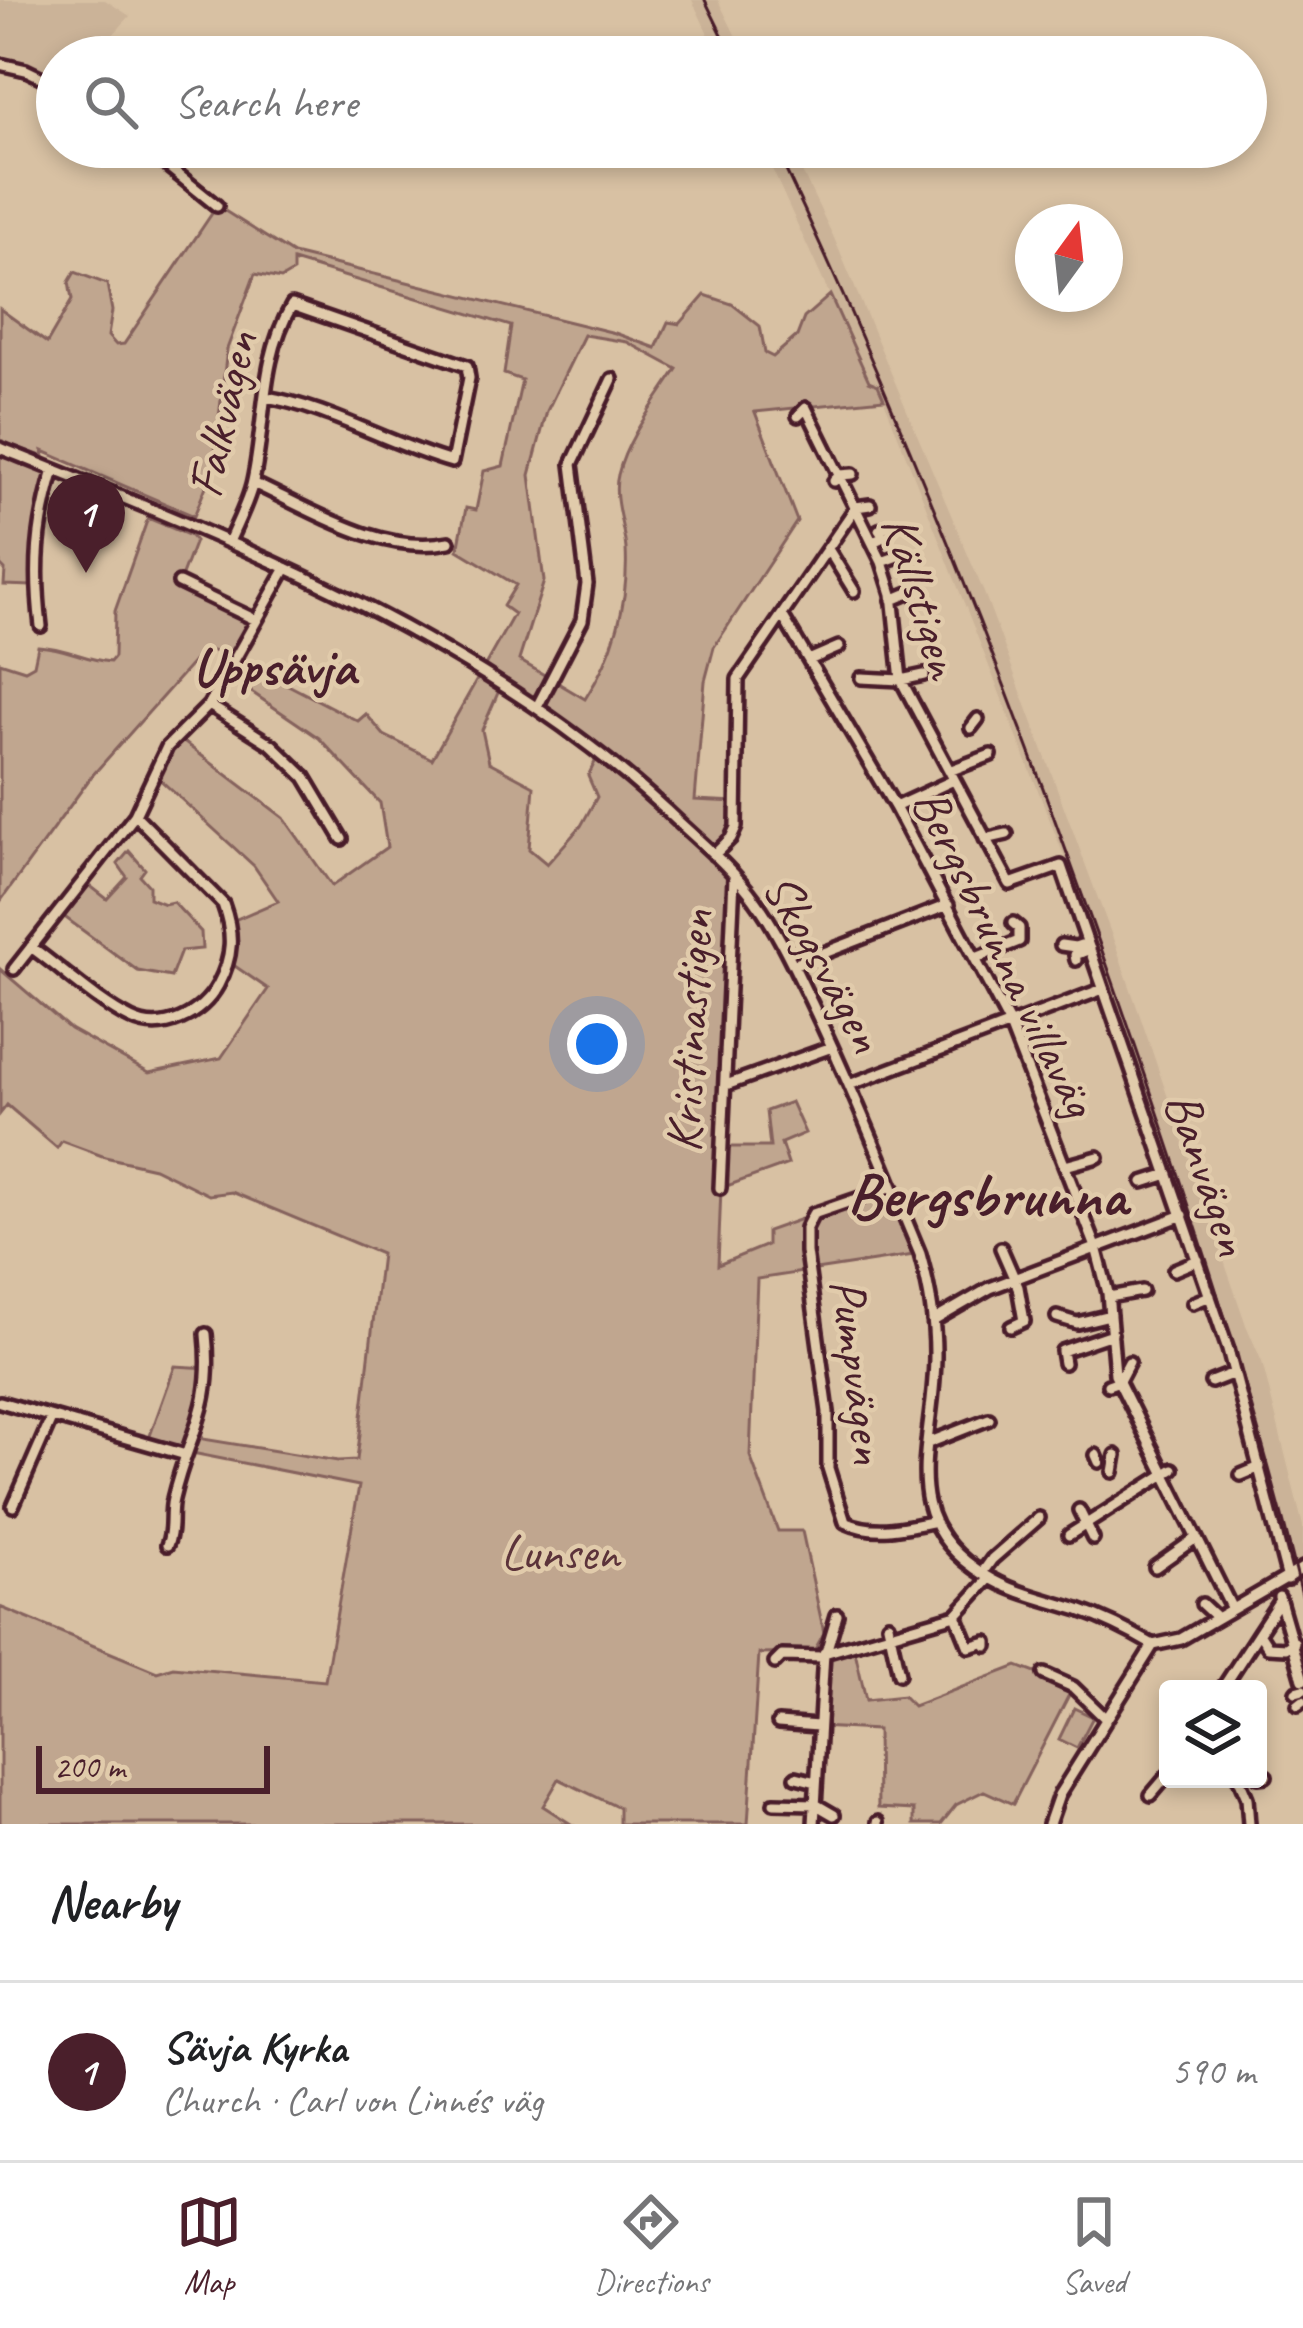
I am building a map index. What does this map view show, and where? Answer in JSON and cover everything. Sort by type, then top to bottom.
[{"type":"street","points":[[0,64],[36,75]]},
{"type":"street","points":[[170,168],[217,206]]},
{"type":"street","name":"Falkvägen","points":[[229,542],[253,483],[273,343],[292,305],[467,366],[469,377],[452,462],[308,404],[266,397]]},
{"type":"street","points":[[537,707],[581,620],[586,584],[572,464],[611,380]]},
{"type":"street","name":"Källstigen","points":[[802,412],[817,428],[852,513],[875,552],[892,600],[901,680],[925,731],[975,808],[975,829],[986,839],[1010,884],[1028,883],[1047,867],[1061,866]]},
{"type":"street","name":"Skogsvägen","points":[[0,448],[229,542],[414,632],[537,707],[641,788],[755,900],[832,1047],[920,1254],[935,1352],[923,1495],[931,1522]]},
{"type":"street","points":[[41,626],[38,523],[54,470]]},
{"type":"street","points":[[837,478],[853,474]]},
{"type":"street","points":[[253,483],[387,541],[430,546],[449,542]]},
{"type":"street","points":[[714,855],[736,827],[738,679],[827,543],[852,513],[870,506]]},
{"type":"street","points":[[889,526],[879,530],[884,537],[875,552],[904,554]]},
{"type":"street","name":"Källstigen","points":[[827,543],[854,591]]},
{"type":"street","points":[[14,969],[135,815],[167,747],[209,704],[286,568]]},
{"type":"street","points":[[179,583],[256,620]]},
{"type":"street","points":[[892,600],[911,592]]},
{"type":"street","points":[[797,593],[807,604]]},
{"type":"street","name":"Bergsbrunna villaväg","points":[[782,616],[896,807],[1009,1023],[1096,1247],[1117,1347],[1114,1383],[1192,1520],[1196,1538],[1232,1609]]},
{"type":"street","points":[[880,642],[909,627]]},
{"type":"street","points":[[809,660],[839,646]]},
{"type":"street","points":[[861,678],[901,680],[924,675]]},
{"type":"street","points":[[209,704],[272,745],[305,777],[342,839]]},
{"type":"street","points":[[896,807],[991,755]]},
{"type":"street","points":[[32,947],[132,1020],[158,1025],[198,1011],[213,994],[229,962],[230,922],[223,904],[135,815]]},
{"type":"street","points":[[986,839],[1007,834]]},
{"type":"street","name":"Banvägen","points":[[1061,866],[1103,989],[1106,1013],[1140,1094],[1223,1335],[1288,1580]]},
{"type":"street","name":"Kristinastigen","points":[[720,1188],[734,877]]},
{"type":"street","points":[[793,965],[948,905]]},
{"type":"street","points":[[976,958],[1019,941],[1019,928],[1012,922]]},
{"type":"street","points":[[1061,945],[1088,946]]},
{"type":"street","points":[[1076,960],[1088,946]]},
{"type":"street","points":[[849,1085],[1103,989]]},
{"type":"street","points":[[726,1085],[832,1047]]},
{"type":"street","points":[[1127,1100],[1140,1094]]},
{"type":"street","points":[[1055,1141],[1072,1135]]},
{"type":"street","points":[[1142,1141],[1155,1137]]},
{"type":"street","points":[[1070,1171],[1098,1157]]},
{"type":"street","points":[[1143,1182],[1168,1174]]},
{"type":"street","name":"Pumpvägen","points":[[892,1187],[813,1214],[806,1228],[828,1412],[828,1468],[845,1522],[884,1530],[931,1522]]},
{"type":"street","points":[[933,1321],[1015,1279],[1183,1215]]},
{"type":"street","points":[[1001,1249],[1015,1279],[1024,1321],[1011,1327]]},
{"type":"street","points":[[1174,1270],[1198,1261]]},
{"type":"street","points":[[1109,1298],[1142,1292]]},
{"type":"street","points":[[1193,1303],[1210,1296]]},
{"type":"street","points":[[1057,1317],[1077,1323],[1110,1315]]},
{"type":"street","points":[[166,1545],[171,1537],[172,1503],[207,1396],[206,1334]]},
{"type":"street","points":[[1064,1363],[1062,1352],[1112,1334]]},
{"type":"street","points":[[1210,1341],[1223,1335]]},
{"type":"street","points":[[1114,1383],[1129,1362]]},
{"type":"street","points":[[1211,1382],[1234,1373]]},
{"type":"street","points":[[0,1402],[186,1455]]},
{"type":"street","points":[[14,1506],[51,1419]]},
{"type":"street","points":[[928,1442],[989,1419]]},
{"type":"street","points":[[1144,1431],[1156,1425]]},
{"type":"street","points":[[1150,1444],[1162,1439]]},
{"type":"street","points":[[1241,1475],[1260,1467]]},
{"type":"street","points":[[1069,1535],[1163,1474]]},
{"type":"street","points":[[1256,1505],[1268,1502]]},
{"type":"street","points":[[1079,1510],[1094,1540]]},
{"type":"street","points":[[775,1663],[782,1656],[820,1662],[914,1624],[956,1616],[986,1576],[992,1559],[1039,1518]]},
{"type":"street","points":[[931,1522],[966,1563],[986,1576],[1113,1623],[1153,1645],[1180,1639],[1303,1568]]},
{"type":"street","points":[[1155,1567],[1196,1538]]},
{"type":"street","points":[[1198,1570],[1217,1547]]},
{"type":"street","points":[[1216,1577],[1231,1571]]},
{"type":"street","points":[[1275,1587],[1294,1642],[1293,1662],[1303,1680]]},
{"type":"street","points":[[1228,1680],[1280,1600]]},
{"type":"street","points":[[1202,1604],[1217,1618]]},
{"type":"street","points":[[815,1814],[820,1662],[837,1615]]},
{"type":"street","points":[[956,1616],[973,1651],[987,1642],[987,1646]]},
{"type":"street","points":[[914,1624],[920,1640]]},
{"type":"street","points":[[1259,1633],[1268,1647],[1286,1648],[1294,1642]]},
{"type":"street","points":[[884,1635],[899,1674]]},
{"type":"street","points":[[1049,1824],[1059,1795],[1153,1645]]},
{"type":"street","points":[[1125,1658],[1139,1665]]},
{"type":"street","points":[[1043,1674],[1073,1687],[1106,1719]]},
{"type":"street","points":[[805,1717],[816,1726]]},
{"type":"street","points":[[778,1723],[816,1726]]},
{"type":"street","points":[[796,1777],[819,1777]]},
{"type":"street","points":[[1150,1795],[1159,1785]]},
{"type":"street","points":[[1245,1788],[1250,1824]]},
{"type":"street","points":[[774,1803],[815,1814]]},
{"type":"street","points":[[797,1814],[834,1815]]},
{"type":"shaded area","points":[[0,0],[105,0],[130,16],[112,36],[36,36],[36,70],[0,53]]},
{"type":"shaded area","points":[[692,0],[718,0],[736,36],[709,36]]},
{"type":"shaded area","points":[[772,168],[800,168],[834,238],[985,595],[1118,952],[1262,1362],[1303,1526],[1303,1563],[1290,1572],[1230,1343],[1066,861],[878,385],[869,381]]},
{"type":"green space","name":"Lunsen","points":[[217,206],[293,254],[615,333],[656,348],[668,322],[680,324],[705,295],[732,304],[760,326],[765,353],[773,357],[830,295],[869,381],[878,385],[884,399],[755,412],[797,521],[714,647],[705,681],[695,800],[736,802],[736,827],[714,855],[734,877],[724,1147],[770,1147],[766,1111],[791,1102],[805,1133],[781,1143],[788,1164],[721,1188],[718,1265],[767,1245],[767,1231],[892,1187],[920,1254],[757,1279],[750,1456],[778,1531],[802,1531],[824,1633],[813,1653],[759,1654],[748,1824],[619,1824],[619,1808],[559,1779],[543,1806],[571,1824],[0,1824],[0,1607],[157,1672],[173,1667],[325,1681],[359,1486],[147,1444],[175,1366],[209,1368],[199,1427],[203,1439],[357,1460],[381,1254],[232,1192],[209,1195],[154,1168],[62,1141],[57,1148],[7,1105],[0,1114],[0,969],[70,1029],[149,1073],[221,1058],[268,989],[229,962],[230,922],[278,901],[254,866],[156,776],[177,737],[284,818],[332,886],[387,847],[380,803],[319,738],[225,674],[234,657],[358,721],[366,714],[384,735],[432,759],[514,614],[503,606],[516,585],[458,550],[466,508],[476,510],[484,471],[503,466],[522,380],[504,374],[511,326],[293,261],[293,272],[281,279],[255,274],[227,349],[213,469],[194,516],[43,451],[44,457],[0,441],[0,309],[47,343],[72,300],[69,282],[75,272],[107,284],[112,311],[108,336],[116,345],[124,344]],"holes":[[[584,335],[627,342],[677,369],[635,433],[618,475],[625,589],[612,646],[585,699],[519,660],[544,581],[530,475],[547,411]],[[504,679],[590,740],[595,762],[588,776],[597,797],[581,826],[547,864],[529,849],[534,786],[489,762],[482,730]]]},
{"type":"green space","points":[[0,453],[47,474],[37,513],[37,570],[32,586],[4,585]]},
{"type":"green space","points":[[148,518],[195,541],[179,583],[256,620],[236,654],[204,650],[91,777],[0,902],[0,662],[25,670],[34,665],[38,646],[110,662],[115,611]]},
{"type":"green space","points":[[129,851],[145,869],[140,876],[149,886],[149,898],[173,902],[201,932],[202,949],[181,951],[171,977],[138,971],[59,913],[84,881],[107,899],[127,877],[118,864]]},
{"type":"green space","points":[[853,1642],[866,1700],[903,1696],[913,1706],[1017,1666],[1073,1687],[1013,1804],[984,1791],[956,1805],[941,1824],[914,1824],[914,1810],[878,1808],[877,1730],[818,1727],[824,1653]]},
{"type":"green space","points":[[1074,1708],[1093,1717],[1077,1748],[1059,1739]]},
{"type":"railway","points":[[705,0],[723,36]]},
{"type":"railway","points":[[785,168],[913,456],[1075,876],[1216,1288],[1303,1599]]},
{"type":"place","name":"Sävja Kyrka","points":[[86,573]]},
{"type":"district","name":"Uppsävja","points":[[274,666]]},
{"type":"district","name":"Bergsbrunna","points":[[987,1194]]}]
